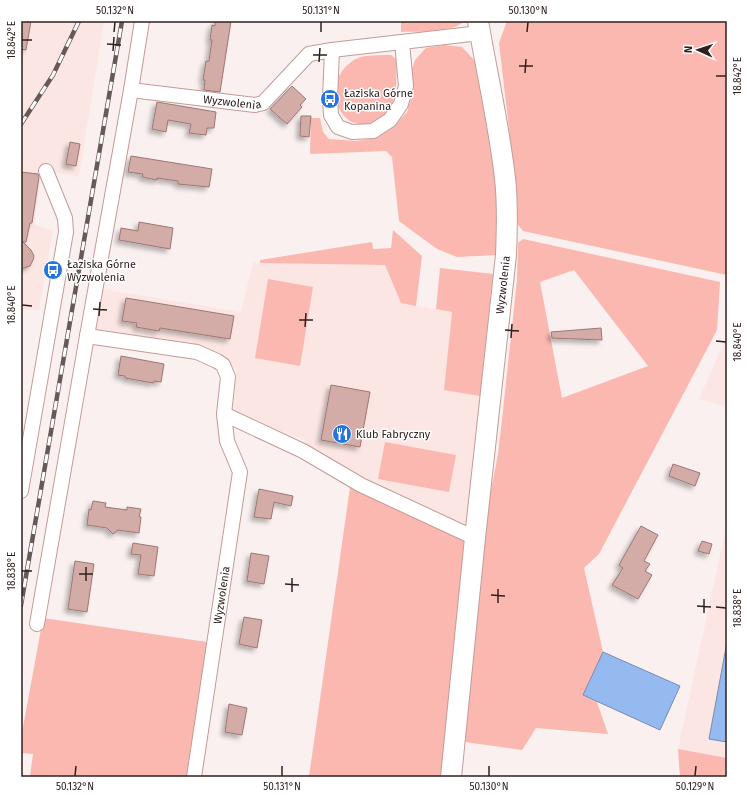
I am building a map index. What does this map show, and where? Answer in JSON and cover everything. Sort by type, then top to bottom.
[{"type":"street","points":[[38,624],[142,21]]},
{"type":"street","name":"Wyzwolenia","points":[[131,90],[255,105],[263,103],[309,54],[402,42],[479,27],[498,127],[506,180],[507,230],[506,255],[475,538],[452,777]]},
{"type":"street","points":[[332,50],[330,99],[331,114],[338,127],[352,132],[373,131],[390,120],[401,104],[406,86],[402,42]]},
{"type":"street","points":[[21,491],[66,232],[65,218],[46,171]]},
{"type":"street","name":"Wyzwolenia","points":[[87,336],[197,352],[217,361],[222,365],[228,377],[224,414],[227,441],[240,472],[194,777]]},
{"type":"street","points":[[224,414],[303,451],[361,485],[475,538]]},
{"type":"shaded area","points":[[21,21],[104,21],[79,177],[42,170],[34,224],[53,231],[39,310],[21,309]]},
{"type":"shaded area","points":[[401,21],[464,21],[451,28],[443,30],[401,32]]},
{"type":"shaded area","points":[[507,21],[727,21],[727,275],[523,231],[518,225],[517,197],[499,43]]},
{"type":"shaded area","points":[[444,45],[462,47],[476,62],[490,127],[497,203],[498,255],[457,257],[437,249],[399,221],[392,157],[386,151],[310,154],[311,118],[320,118],[323,132],[329,139],[356,141],[377,138],[393,127],[407,112],[414,90],[411,72],[415,60],[426,48]]},
{"type":"shaded area","points":[[391,55],[396,59],[396,89],[391,108],[377,121],[367,124],[358,124],[350,121],[345,117],[337,101],[336,84],[339,76],[350,63],[358,58]]},
{"type":"shaded area","points":[[393,230],[422,256],[416,306],[401,303],[385,265],[260,263],[260,260],[372,242],[373,249],[391,248]]},
{"type":"shaded area","points":[[523,239],[720,282],[717,330],[599,554],[584,568],[603,652],[583,695],[597,702],[608,734],[536,728],[522,750],[465,742],[484,526],[498,454],[517,280],[518,243]],"holes":[[[574,270],[648,366],[562,398],[540,282]]]},
{"type":"shaded area","points":[[253,263],[385,265],[401,303],[452,312],[445,390],[480,396],[470,524],[460,525],[367,485],[303,446],[305,440],[233,414],[236,369],[206,349],[93,333],[103,289],[241,312]]},
{"type":"shaded area","points":[[440,268],[493,274],[480,396],[444,390],[452,312],[436,309]]},
{"type":"shaded area","points":[[268,279],[313,287],[300,366],[255,358]]},
{"type":"shaded area","points":[[727,336],[727,407],[699,399]]},
{"type":"shaded area","points":[[385,442],[456,455],[449,492],[378,479]]},
{"type":"shaded area","points":[[350,487],[454,534],[466,542],[441,777],[309,777]]},
{"type":"shaded area","points":[[727,523],[727,758],[678,749]]},
{"type":"shaded area","points":[[43,618],[207,642],[188,777],[30,777],[33,754],[21,753],[21,738]]},
{"type":"shaded area","points":[[678,749],[727,758],[727,777],[680,777]]},
{"type":"water","points":[[727,642],[727,742],[709,739]]},
{"type":"water","points":[[603,652],[680,686],[660,730],[583,695]]},
{"type":"building","points":[[21,21],[31,21],[26,50],[21,49]]},
{"type":"building","points":[[215,21],[231,21],[220,92],[204,90],[205,80],[203,80],[206,61],[209,61],[212,40],[210,40],[212,25],[215,26]]},
{"type":"building","points":[[292,86],[306,99],[300,105],[302,107],[287,124],[270,109]]},
{"type":"building","points":[[157,102],[216,112],[214,128],[207,128],[206,135],[189,133],[191,124],[168,120],[166,132],[152,129]]},
{"type":"building","points":[[301,116],[311,116],[309,137],[300,136]]},
{"type":"building","points":[[70,142],[80,144],[76,166],[66,164]]},
{"type":"building","points":[[131,156],[212,169],[209,187],[178,184],[178,181],[157,178],[157,180],[142,177],[143,174],[128,172]]},
{"type":"building","points":[[21,172],[38,174],[39,177],[32,223],[30,223],[26,242],[23,242],[31,250],[34,256],[30,266],[21,269]]},
{"type":"building","points":[[139,222],[173,228],[170,249],[119,240],[121,228],[138,231]]},
{"type":"building","points":[[126,298],[234,316],[230,339],[160,328],[159,331],[136,327],[137,323],[122,321]]},
{"type":"building","points":[[601,328],[602,340],[552,338],[551,332]]},
{"type":"building","points":[[121,356],[164,364],[161,382],[154,381],[153,383],[125,378],[125,376],[118,375]]},
{"type":"building","points":[[331,385],[370,392],[360,447],[321,440]]},
{"type":"building","points":[[673,464],[700,473],[695,486],[669,476]]},
{"type":"building","points":[[259,489],[293,496],[291,506],[274,502],[271,519],[254,517]]},
{"type":"building","points":[[93,501],[106,503],[105,507],[127,510],[127,507],[141,509],[139,517],[141,517],[139,533],[118,530],[113,534],[107,528],[87,525],[89,509],[91,510]]},
{"type":"building","points":[[641,526],[658,535],[644,561],[650,564],[645,571],[652,575],[638,599],[612,585],[623,568],[619,565]]},
{"type":"building","points":[[702,541],[712,544],[709,554],[698,551]]},
{"type":"building","points":[[133,543],[158,547],[154,576],[138,574],[141,555],[131,554]]},
{"type":"building","points":[[251,553],[269,556],[264,584],[247,581]]},
{"type":"building","points":[[75,561],[94,564],[87,612],[68,609]]},
{"type":"building","points":[[244,617],[262,620],[257,648],[239,644]]},
{"type":"building","points":[[229,704],[247,708],[242,735],[225,732]]},
{"type":"railway","points":[[21,124],[53,75],[79,21]]},
{"type":"railway","points":[[21,605],[122,21]]},
{"type":"place","name":"Łaziska Górne Kopanina","points":[[330,99]]},
{"type":"place","name":"Łaziska Górne Wyzwolenia","points":[[53,270]]},
{"type":"place","name":"Klub Fabryczny","points":[[342,434]]}]
